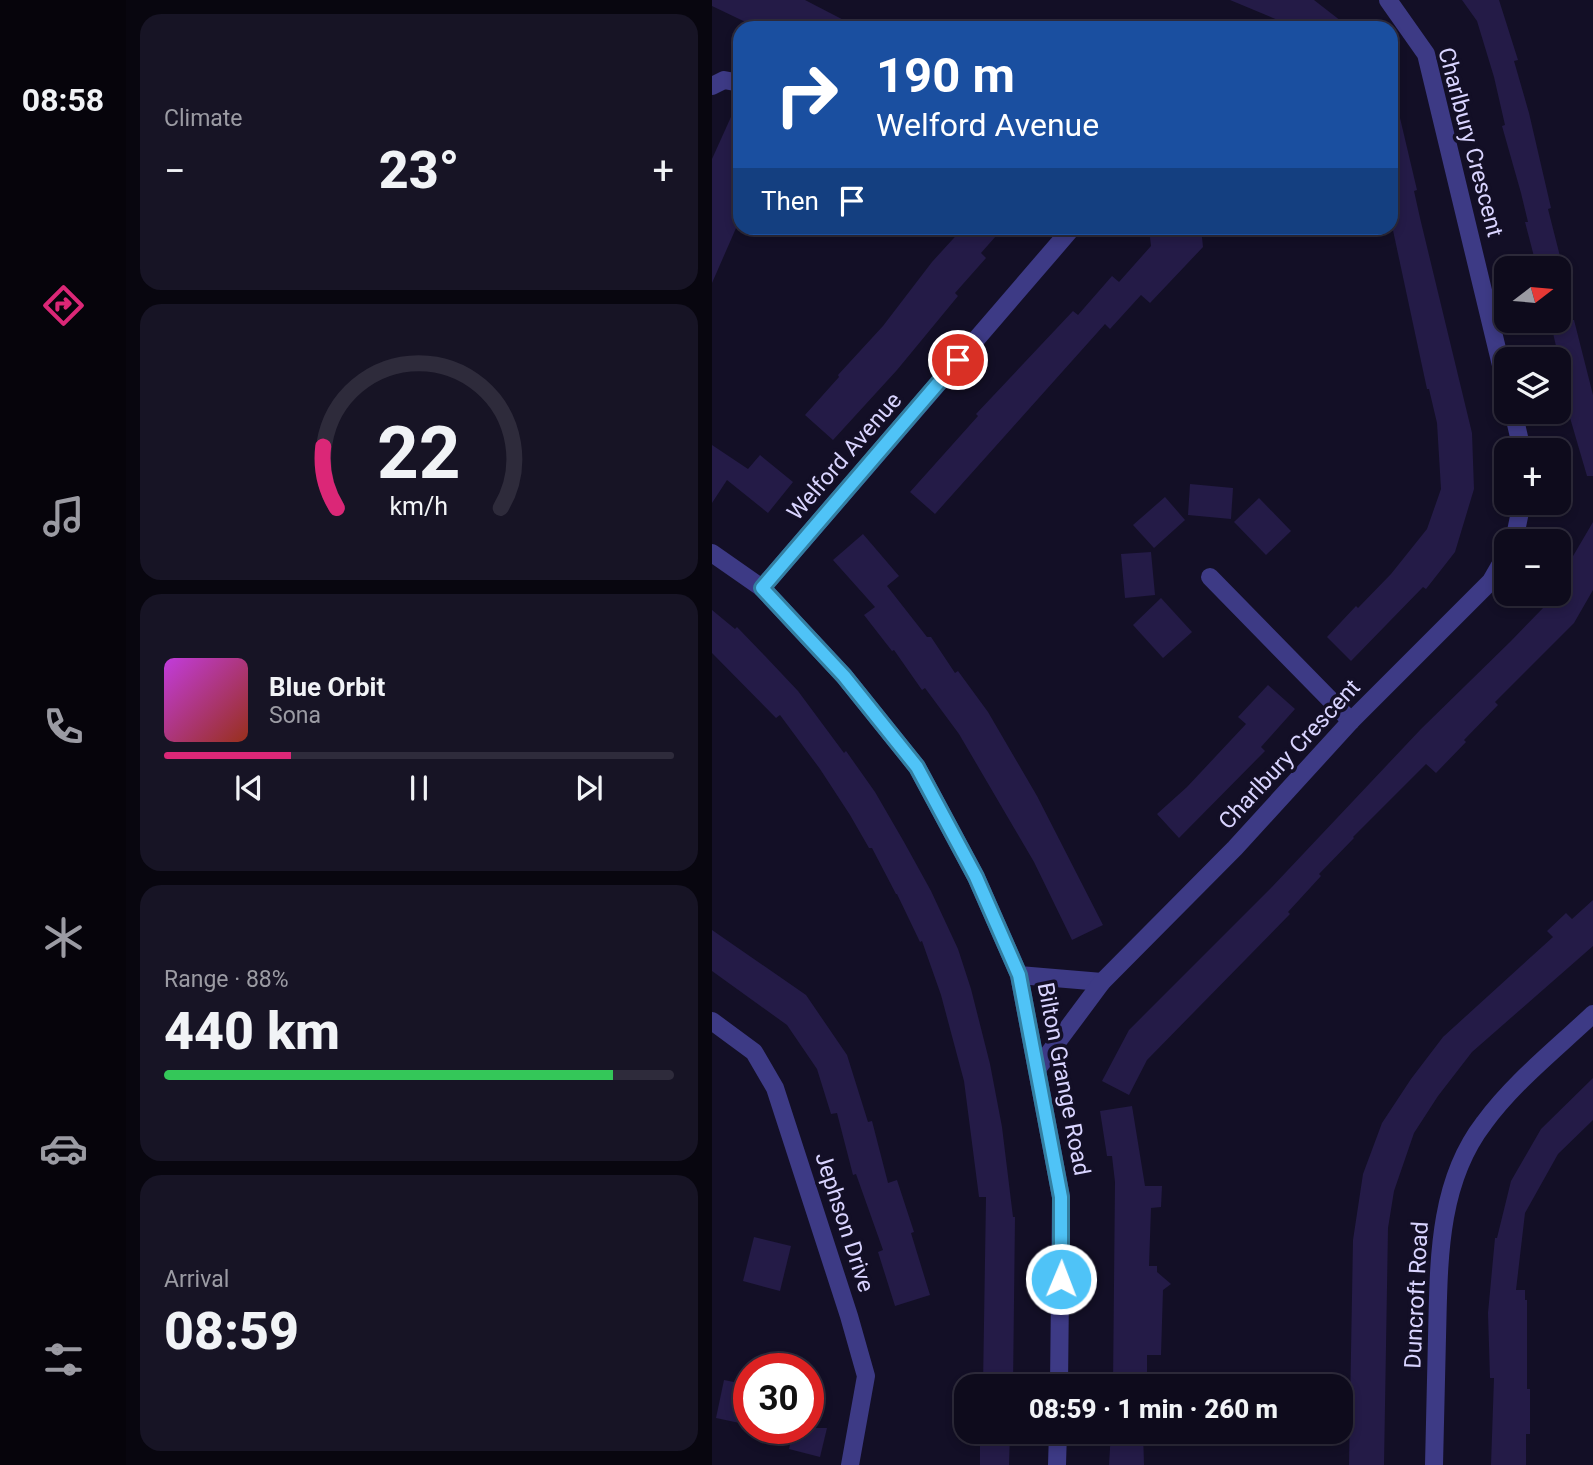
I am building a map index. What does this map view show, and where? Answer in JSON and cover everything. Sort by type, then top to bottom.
[{"type":"street","name":"Charlbury Crescent","points":[[1388,0],[1410,27],[1426,54],[1497,347]]},
{"type":"street","points":[[712,86],[724,80],[733,82]]},
{"type":"street","name":"Welford Avenue","points":[[762,588],[1066,235]]},
{"type":"street","name":"Bilton Grange Road","points":[[712,553],[762,588],[844,676],[917,767],[976,877],[1019,975],[1061,1197],[1059,1374]]},
{"type":"street","points":[[1210,576],[1351,721]]},
{"type":"street","name":"Charlbury Crescent","points":[[1038,1068],[1102,982],[1235,848],[1351,721],[1494,576]]},
{"type":"street","points":[[1019,975],[1102,982]]},
{"type":"street","name":"Duncroft Road","points":[[1434,1465],[1439,1254],[1446,1205],[1463,1159],[1482,1125],[1510,1090],[1593,1014]]},
{"type":"street","name":"Jephson Drive","points":[[712,1021],[754,1052],[775,1088],[849,1316],[866,1376],[850,1465]]},
{"type":"street","points":[[1057,1465],[1058,1444]]},
{"type":"building","points":[[712,0],[805,0],[846,21],[743,21],[712,6]]},
{"type":"building","points":[[1230,0],[1314,0],[1341,21],[1280,21]]},
{"type":"building","points":[[1462,0],[1499,0],[1518,60],[1514,61],[1529,113],[1560,256],[1534,256],[1521,193],[1502,126],[1505,125],[1494,77],[1477,21]]},
{"type":"building","points":[[733,112],[733,235],[712,283],[712,159]]},
{"type":"building","points":[[1398,118],[1472,433],[1474,489],[1455,552],[1426,589],[1423,587],[1351,661],[1327,637],[1391,574],[1427,529],[1441,489],[1437,423],[1427,389],[1394,235],[1398,235]]},
{"type":"building","points":[[957,235],[997,235],[981,253],[986,258],[955,293],[958,296],[897,370],[833,440],[805,415],[883,326],[932,262]]},
{"type":"building","points":[[1150,235],[1202,235],[1203,247],[1150,303],[1141,295],[1110,329],[1105,324],[935,514],[910,492],[978,416],[976,414],[1073,311],[1078,315],[1112,276],[1119,282],[1151,246]]},
{"type":"building","points":[[1571,320],[1574,320],[1593,395],[1593,476],[1587,476],[1571,421],[1571,347],[1556,347],[1553,333],[1571,333]]},
{"type":"building","points":[[712,445],[748,469],[760,455],[793,482],[768,513],[727,480],[712,503]]},
{"type":"building","points":[[1190,484],[1233,488],[1231,519],[1188,515]]},
{"type":"building","points":[[1165,497],[1185,520],[1154,548],[1133,525]]},
{"type":"building","points":[[1259,498],[1291,531],[1266,555],[1234,522]]},
{"type":"building","points":[[1593,522],[1593,590],[1574,623],[1495,702],[1498,705],[1436,773],[1426,764],[1353,837],[1319,874],[1321,876],[1288,912],[1290,914],[1147,1060],[1129,1095],[1102,1081],[1129,1030],[1271,888],[1421,729],[1544,606],[1571,606],[1571,560]]},
{"type":"building","points":[[863,534],[899,576],[887,586],[927,637],[931,637],[955,673],[958,671],[988,712],[1037,796],[1103,925],[1072,940],[1034,862],[959,734],[925,688],[922,690],[894,650],[892,651],[864,615],[875,607],[833,560]]},
{"type":"building","points":[[1151,552],[1155,595],[1125,598],[1121,554]]},
{"type":"building","points":[[1161,598],[1192,632],[1163,658],[1133,625]]},
{"type":"building","points":[[712,610],[735,629],[737,627],[765,656],[798,691],[844,753],[846,751],[875,792],[904,842],[958,949],[990,1064],[1015,1217],[1013,1374],[983,1374],[986,1197],[979,1197],[964,1081],[941,995],[922,941],[920,942],[872,848],[869,848],[820,769],[780,715],[776,718],[712,653]]},
{"type":"building","points":[[1268,685],[1295,709],[1261,747],[1265,751],[1179,838],[1157,814],[1187,787],[1246,724],[1238,717]]},
{"type":"building","points":[[1593,900],[1593,946],[1472,1052],[1414,1133],[1394,1191],[1388,1228],[1384,1465],[1349,1465],[1349,1444],[1353,1444],[1353,1374],[1351,1374],[1353,1240],[1363,1174],[1382,1123],[1443,1037],[1553,937],[1547,931],[1566,913],[1572,919]]},
{"type":"building","points":[[712,930],[806,995],[847,1055],[868,1122],[872,1121],[888,1183],[897,1180],[930,1295],[895,1306],[878,1252],[883,1250],[856,1174],[853,1175],[837,1113],[831,1114],[817,1069],[787,1025],[712,971]]},
{"type":"building","points":[[1593,1078],[1593,1120],[1558,1154],[1525,1213],[1516,1290],[1525,1290],[1527,1300],[1530,1434],[1526,1434],[1526,1465],[1491,1465],[1494,1378],[1490,1378],[1488,1313],[1495,1238],[1511,1181],[1541,1129]]},
{"type":"building","points":[[1132,1106],[1145,1186],[1162,1186],[1161,1207],[1151,1208],[1149,1266],[1157,1266],[1157,1272],[1171,1284],[1163,1290],[1161,1355],[1147,1355],[1147,1374],[1113,1374],[1115,1182],[1112,1156],[1107,1156],[1100,1111]]},
{"type":"building","points":[[754,1237],[791,1246],[780,1291],[743,1281]]},
{"type":"building","points":[[724,1380],[733,1382],[733,1422],[716,1418]]},
{"type":"building","points":[[790,1444],[823,1444],[820,1457],[789,1449]]},
{"type":"building","points":[[980,1444],[1010,1444],[1009,1465],[980,1465]]},
{"type":"building","points":[[1110,1444],[1143,1444],[1144,1465],[1109,1465]]},
{"type":"route","points":[[958,360],[762,588],[844,676],[917,767],[976,877],[1019,975],[1061,1197],[1061,1279]]}]
